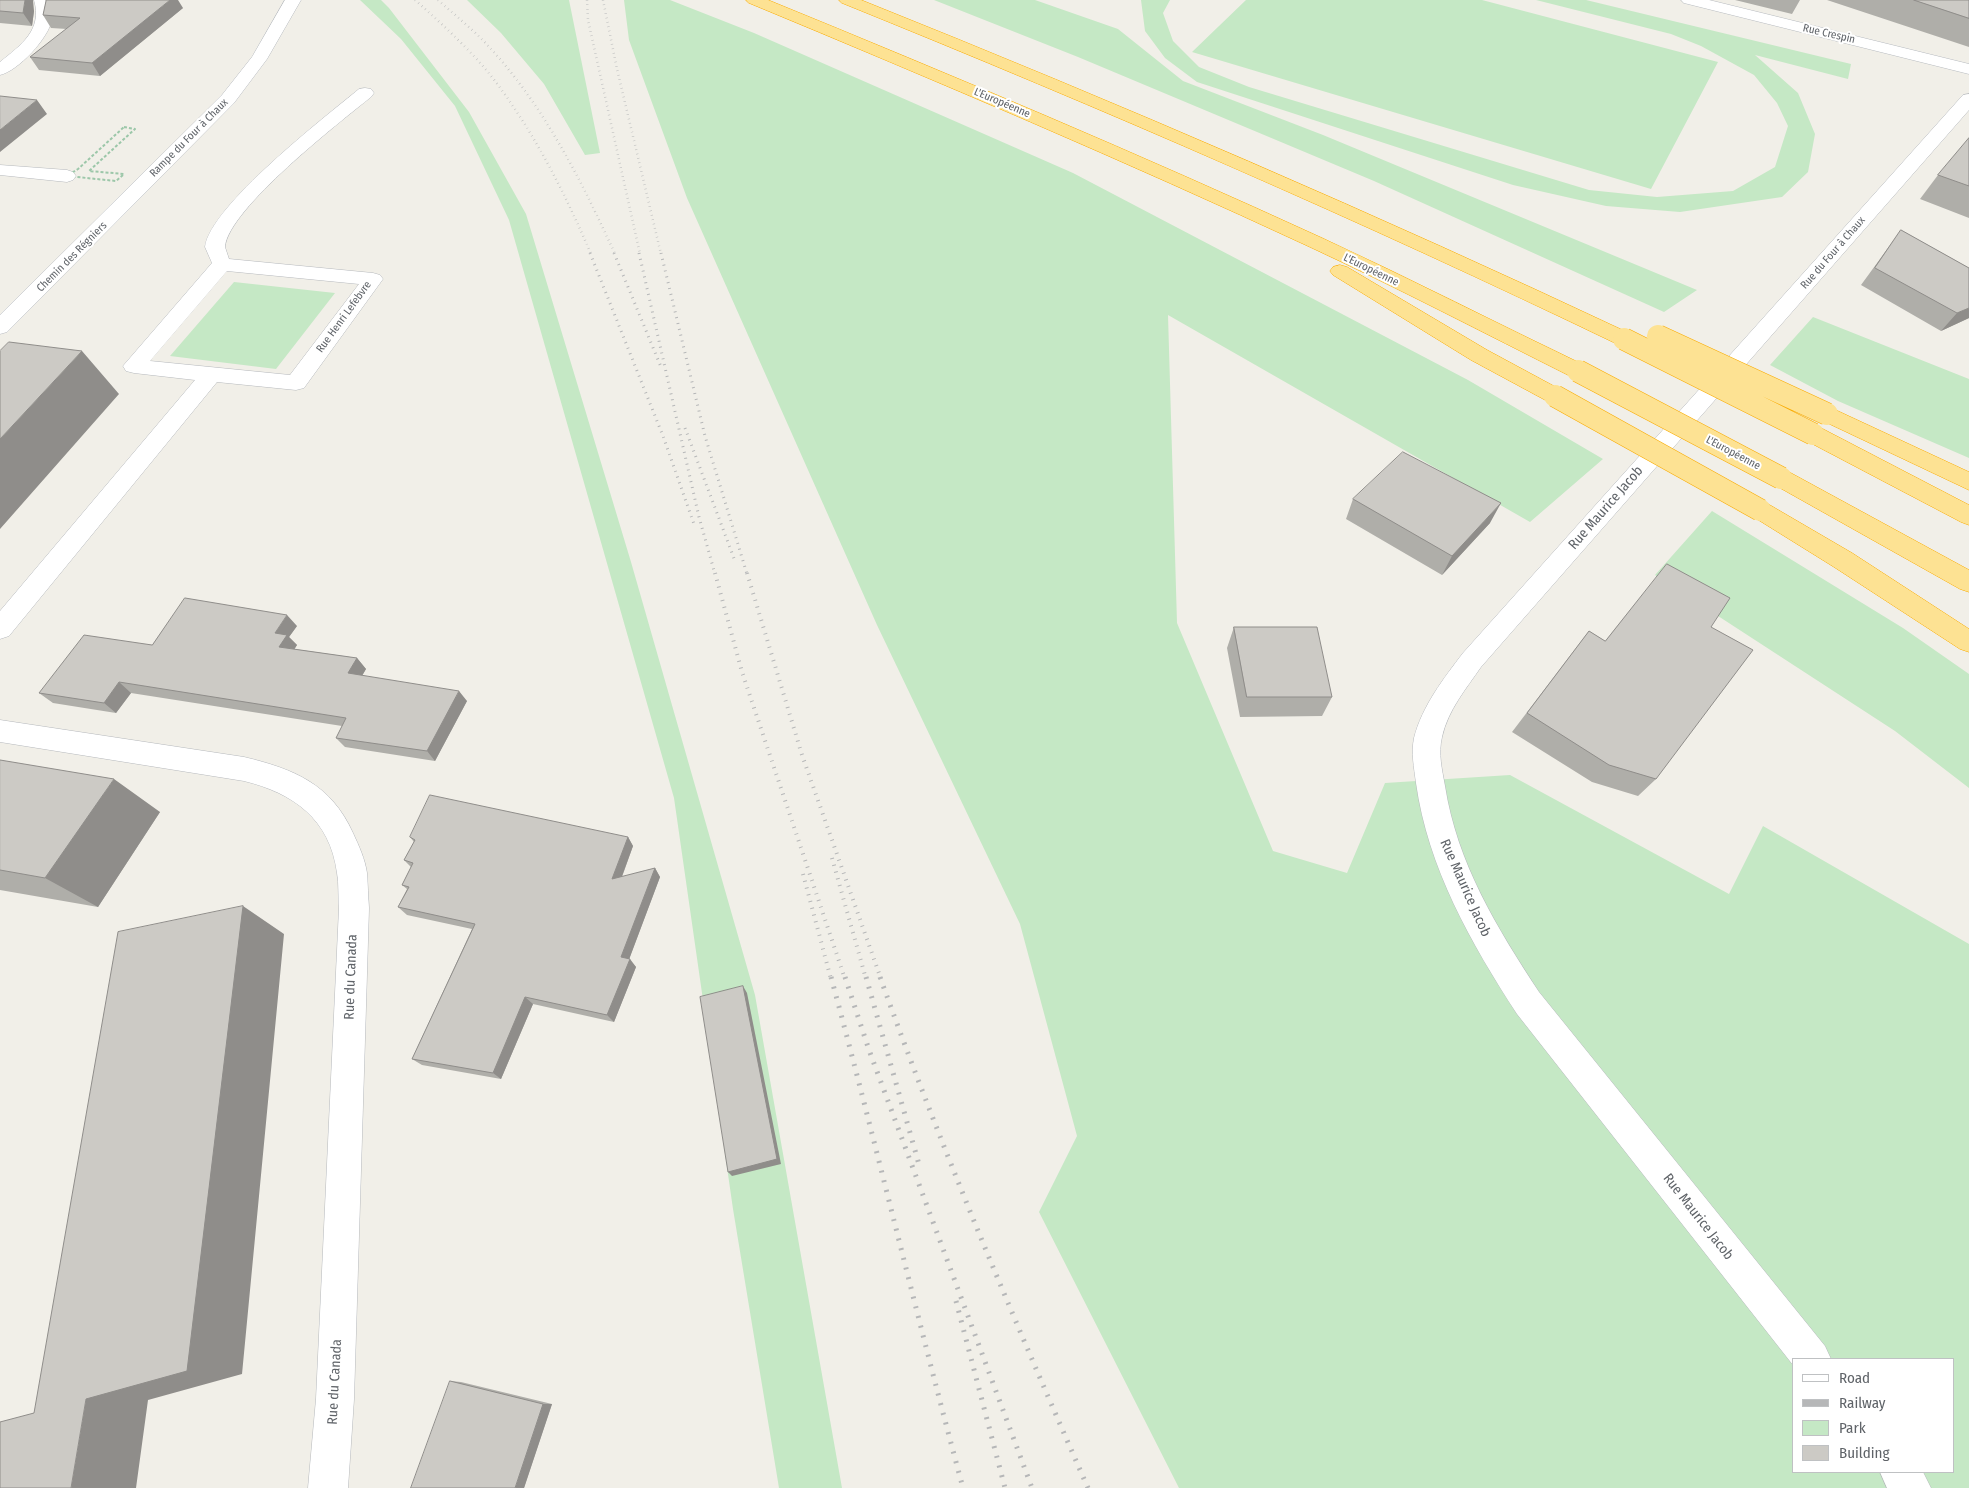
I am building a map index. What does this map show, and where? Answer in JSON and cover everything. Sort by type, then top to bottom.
[{"type":"highway","name":"L'Européenne","points":[[754,0],[944,78],[1118,153],[1358,264],[1578,371],[1781,478],[1969,582]]},
{"type":"highway","points":[[846,0],[1028,72],[1286,182],[1416,229],[1477,254],[1631,332],[1813,434],[1969,516]]},
{"type":"highway","points":[[1251,214],[1396,307],[1760,510],[1843,560],[1969,642]]},
{"type":"highway","points":[[1631,332],[1827,414],[1969,482]]},
{"type":"street","points":[[0,70],[30,44],[38,34],[44,23],[46,12],[42,0]]},
{"type":"street","name":"Rampe du Four à Chaux","points":[[143,184],[228,98],[259,59],[293,0]]},
{"type":"street","name":"Rue Crespin","points":[[1689,0],[1969,69]]},
{"type":"street","name":"Rampe du Four à Chaux","points":[[143,184],[226,80],[261,28],[270,9]]},
{"type":"street","points":[[222,264],[215,253],[215,242],[222,228],[231,217],[290,154],[365,93]]},
{"type":"street","name":"Rue du Four à Chaux","points":[[1697,406],[1969,99]]},
{"type":"street","points":[[0,170],[67,176]]},
{"type":"street","name":"Chemin des Régniers","points":[[0,328],[108,222],[143,184]]},
{"type":"street","name":"Rue Henri Lefebvre","points":[[222,264],[373,279],[296,383],[134,366],[222,264]]},
{"type":"street","points":[[0,629],[212,374]]},
{"type":"street","name":"Rue Maurice Jacob","points":[[1697,406],[1472,660],[1448,693],[1434,718],[1426,750],[1430,792],[1442,840],[1470,905],[1494,952],[1528,1003],[1811,1358]]},
{"type":"street","name":"Rue du Canada","points":[[0,731],[244,769],[270,776],[295,786],[316,802],[333,824],[344,846],[352,872],[354,908],[335,1399],[328,1488]]},
{"type":"street","points":[[1900,1473],[1911,1488]]},
{"type":"path","points":[[67,176],[78,169],[124,126],[135,129],[89,171],[124,174],[116,181]]},
{"type":"green space","points":[[360,0],[381,0],[389,8],[469,112],[526,214],[631,562],[755,995],[842,1488],[779,1488],[733,1209],[674,798],[509,220],[455,106],[401,39]]},
{"type":"green space","points":[[467,0],[569,0],[600,153],[585,155],[544,84],[501,33]]},
{"type":"green space","points":[[624,0],[670,0],[754,33],[1073,173],[1468,380],[1603,459],[1530,522],[1168,315],[1177,623],[1273,851],[1347,873],[1385,783],[1510,775],[1729,894],[1763,826],[1969,944],[1969,1488],[1179,1488],[1039,1212],[1077,1136],[1020,924],[877,625],[687,198],[629,40]]},
{"type":"green space","points":[[934,0],[1035,0],[1118,29],[1183,81],[1323,135],[1697,290],[1664,312],[1374,181],[1078,57]]},
{"type":"green space","points":[[1141,0],[1170,0],[1163,13],[1173,41],[1199,67],[1249,87],[1589,190],[1657,197],[1733,191],[1775,167],[1788,126],[1777,103],[1754,75],[1701,46],[1671,34],[1536,0],[1586,0],[1851,64],[1848,79],[1755,55],[1798,93],[1815,134],[1808,172],[1782,197],[1680,212],[1606,206],[1513,185],[1197,82],[1165,58],[1145,31]]},
{"type":"green space","points":[[1246,0],[1482,0],[1718,62],[1651,189],[1192,52]]},
{"type":"green space","points":[[234,282],[335,293],[276,369],[170,356]]},
{"type":"green space","points":[[1813,317],[1969,379],[1969,458],[1838,401],[1770,365]]},
{"type":"green space","points":[[1712,511],[1903,628],[1969,674],[1969,788],[1895,731],[1655,575]]},
{"type":"building","points":[[0,0],[25,0],[23,13],[0,11]]},
{"type":"building","points":[[46,0],[170,0],[92,63],[30,57],[80,18],[43,15]]},
{"type":"building","points":[[1914,0],[1969,0],[1969,18]]},
{"type":"building","points":[[0,96],[37,100],[0,130]]},
{"type":"building","points":[[1969,138],[1969,186],[1938,175]]},
{"type":"building","points":[[1901,230],[1969,268],[1969,308],[1957,313],[1875,268]]},
{"type":"building","points":[[9,342],[82,351],[0,439],[0,351]]},
{"type":"building","points":[[1403,452],[1501,503],[1452,556],[1353,499]]},
{"type":"building","points":[[1667,564],[1730,598],[1711,627],[1753,650],[1656,779],[1609,765],[1527,713],[1589,631],[1605,641]]},
{"type":"building","points":[[185,598],[287,615],[275,633],[287,635],[279,647],[357,658],[348,673],[459,691],[427,751],[336,738],[346,718],[119,682],[104,703],[39,693],[84,635],[152,645]]},
{"type":"building","points":[[1234,627],[1317,627],[1332,697],[1247,697]]},
{"type":"building","points":[[0,760],[114,779],[45,878],[0,870]]},
{"type":"building","points":[[430,795],[628,837],[612,879],[655,868],[621,957],[630,959],[607,1015],[525,997],[493,1073],[412,1059],[475,924],[398,907],[409,887],[402,885],[413,863],[404,860],[415,840],[410,837]]},
{"type":"building","points":[[243,906],[187,1371],[86,1399],[71,1488],[0,1488],[0,1422],[34,1413],[118,932]]},
{"type":"building","points":[[743,986],[777,1159],[728,1172],[700,997]]},
{"type":"building","points":[[450,1381],[543,1404],[515,1488],[411,1488]]},
{"type":"railway","points":[[415,0],[471,53],[504,93],[546,160],[591,254]]},
{"type":"railway","points":[[438,0],[485,42],[529,96],[576,173],[615,254]]},
{"type":"railway","points":[[587,0],[588,20],[640,254]]},
{"type":"railway","points":[[603,0],[617,69],[661,254]]},
{"type":"railway","points":[[590,253],[663,436],[695,527]]},
{"type":"railway","points":[[614,253],[661,367]]},
{"type":"railway","points":[[639,253],[699,517],[715,574]]},
{"type":"railway","points":[[661,253],[705,436],[747,574]]},
{"type":"railway","points":[[685,428],[735,561]]},
{"type":"railway","points":[[715,573],[742,672],[845,979]]},
{"type":"railway","points":[[747,573],[802,755],[881,979]]},
{"type":"railway","points":[[832,858],[866,979]]},
{"type":"railway","points":[[803,874],[831,979]]},
{"type":"railway","points":[[831,977],[963,1488]]},
{"type":"railway","points":[[845,977],[869,1050],[1032,1488]]},
{"type":"railway","points":[[866,977],[920,1168]]},
{"type":"railway","points":[[880,977],[928,1106],[980,1234],[1088,1488]]},
{"type":"railway","points":[[956,1301],[1005,1488]]}]
